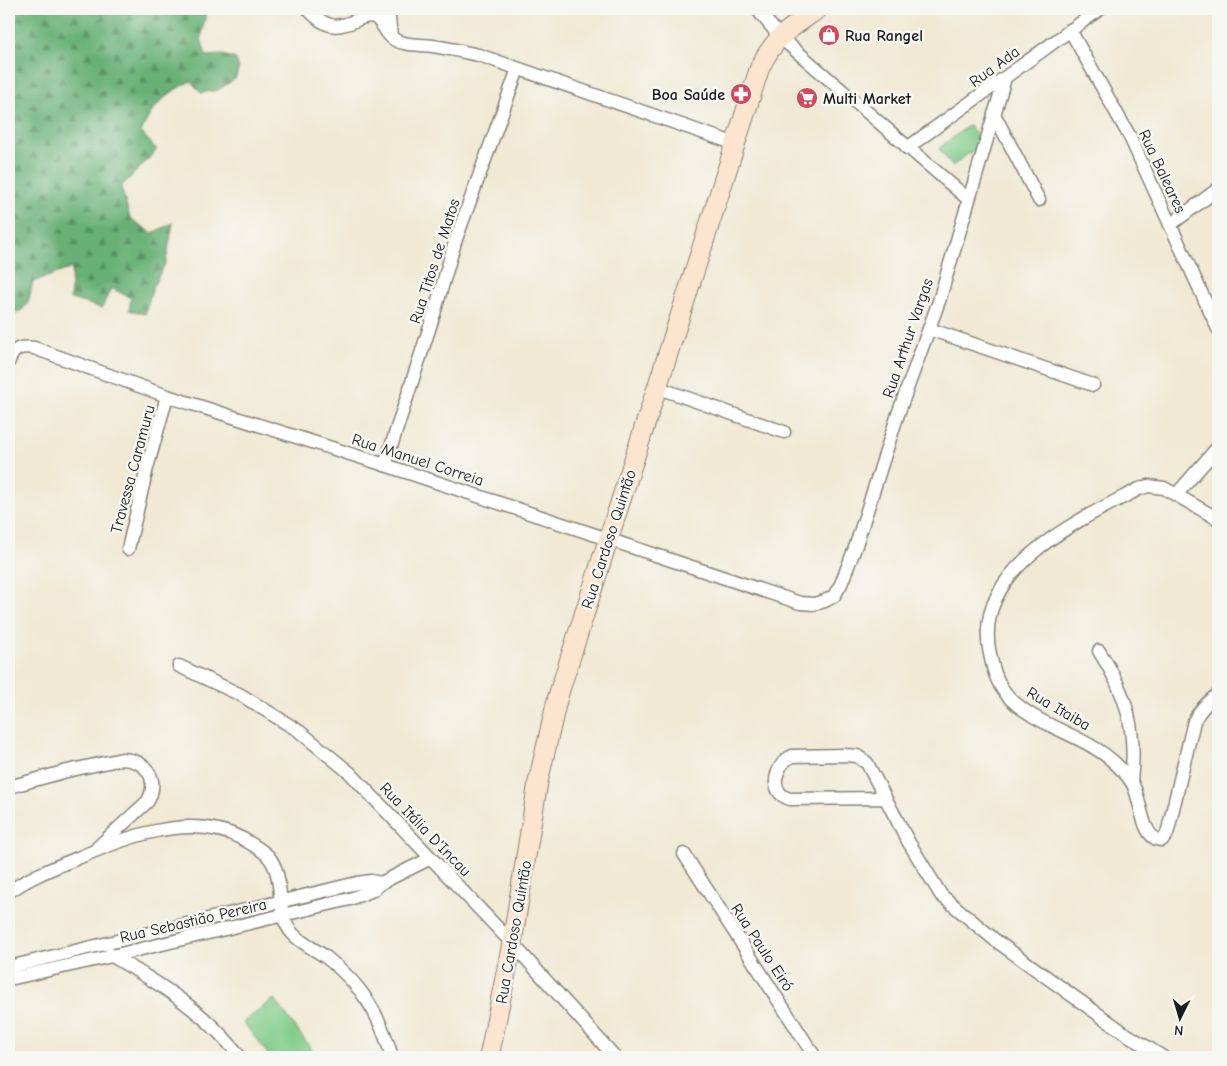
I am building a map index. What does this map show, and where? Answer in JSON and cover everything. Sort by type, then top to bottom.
[{"type":"street","points":[[308,9],[318,20],[330,25],[345,26],[365,17],[373,16],[391,38],[417,46],[432,46],[479,55],[736,144]]},
{"type":"street","points":[[388,9],[391,38]]},
{"type":"street","points":[[757,9],[780,37],[968,199]]},
{"type":"street","name":"Rua Cardoso Quintão","points":[[489,1057],[512,943],[538,782],[558,696],[760,67],[768,50],[780,37],[818,9]]},
{"type":"street","name":"Rua Ada","points":[[907,148],[1070,30],[1091,11]]},
{"type":"street","name":"Rua Baleares","points":[[1070,30],[1130,137],[1218,329]]},
{"type":"street","name":"Rua Titos de Matos","points":[[385,465],[434,314],[455,242],[518,69]]},
{"type":"street","name":"Rua Arthur Vargas","points":[[825,601],[834,596],[841,584],[939,301],[1005,78]]},
{"type":"street","points":[[994,114],[1039,200]]},
{"type":"street","points":[[1170,225],[1218,189]]},
{"type":"street","points":[[929,329],[1093,385]]},
{"type":"street","name":"Rua Manuel Correia","points":[[9,361],[12,352],[16,349],[23,346],[34,348],[167,396],[385,465],[800,604],[814,604],[825,601]]},
{"type":"street","points":[[656,387],[784,432]]},
{"type":"street","name":"Travessa Caramuru","points":[[128,549],[146,468],[167,396]]},
{"type":"street","points":[[1218,447],[1176,495],[1218,519]]},
{"type":"street","name":"Rua Itaiba","points":[[1176,495],[1164,488],[1148,486],[1138,489],[1069,525],[1037,550],[1013,572],[997,595],[990,614],[987,637],[991,662],[1006,694],[1020,706],[1090,745],[1114,762],[1132,781],[1140,802],[1145,827],[1153,839],[1162,840],[1166,836],[1194,721],[1206,703],[1218,694]]},
{"type":"street","points":[[1099,651],[1115,675],[1124,698],[1134,748],[1132,781]]},
{"type":"street","name":"Rua Itália D'Incau","points":[[179,666],[240,695],[299,731],[350,773],[512,943],[615,1057]]},
{"type":"street","points":[[884,798],[790,799],[782,795],[777,786],[780,766],[785,759],[792,756],[857,756],[866,764],[908,841],[941,895],[995,940],[1123,1032],[1163,1057]]},
{"type":"street","points":[[9,787],[67,771],[122,759],[131,759],[141,763],[150,776],[152,792],[148,801],[95,850]]},
{"type":"street","points":[[9,892],[40,874],[95,850],[132,837],[163,829],[208,828],[230,832],[253,844],[268,857],[276,869],[280,901],[288,927],[294,935],[350,977],[365,995],[377,1018],[392,1057]]},
{"type":"street","name":"Rua Paulo Eiró","points":[[684,854],[815,1057]]},
{"type":"street","name":"Rua Sebastião Pereira","points":[[9,979],[364,895],[381,883],[432,858]]},
{"type":"street","name":"Rua Sebastião Pereira","points":[[9,966],[364,882],[381,883]]},
{"type":"street","points":[[103,944],[112,956],[146,976],[213,1026],[235,1054]]},
{"type":"green space","points":[[9,9],[207,9],[201,38],[206,56],[223,55],[236,59],[239,68],[235,79],[218,90],[201,93],[191,81],[167,96],[155,108],[141,132],[157,150],[121,187],[130,218],[152,233],[173,223],[166,262],[153,287],[145,314],[129,310],[131,298],[111,288],[102,308],[70,299],[72,268],[33,282],[26,306],[12,314],[9,307]]},
{"type":"green space","points":[[969,125],[983,143],[952,166],[939,148]]},
{"type":"green space","points":[[274,999],[312,1050],[302,1057],[270,1057],[243,1022]]},
{"type":"place","name":"Rua Rangel","points":[[829,35]]},
{"type":"place","name":"Boa Saúde","points":[[741,94]]},
{"type":"place","name":"Multi Market","points":[[807,98]]}]
